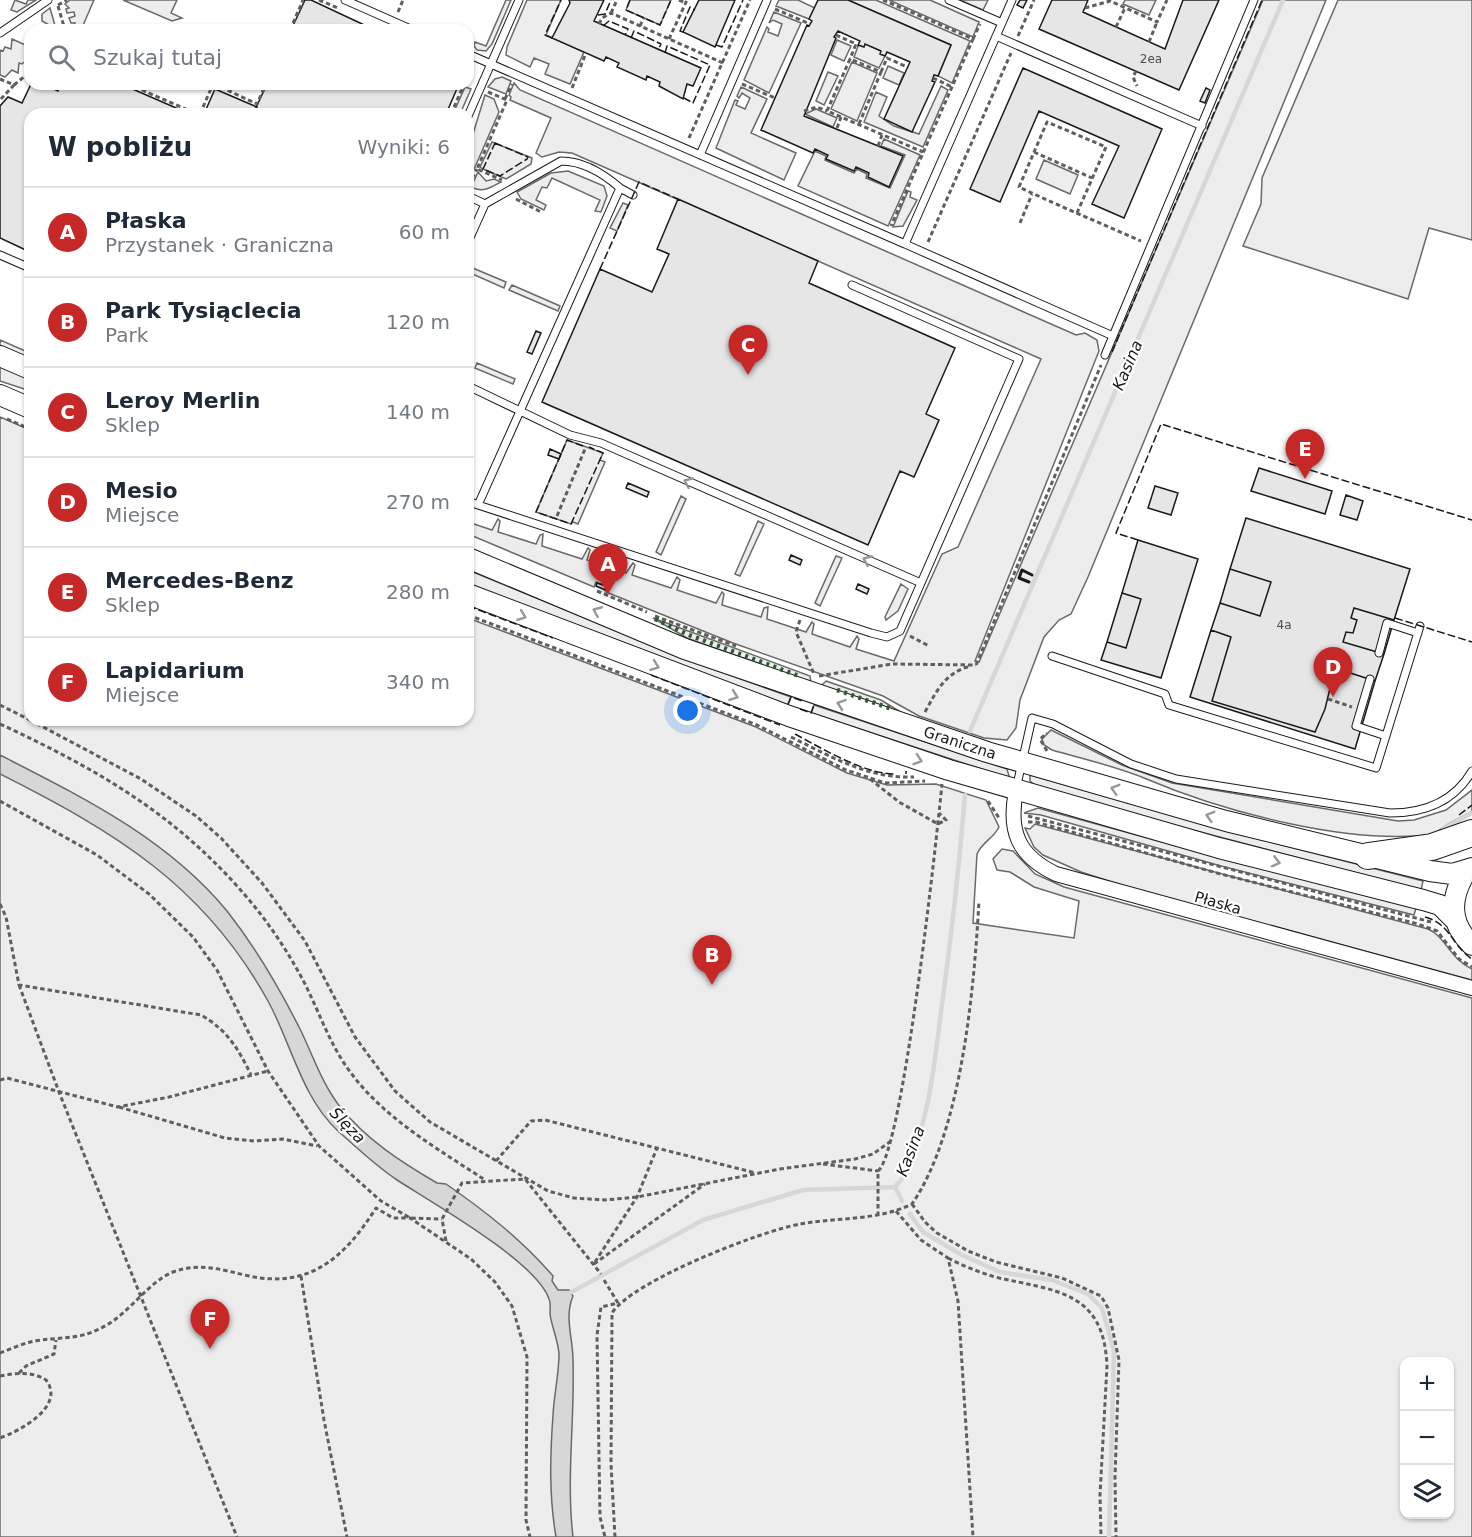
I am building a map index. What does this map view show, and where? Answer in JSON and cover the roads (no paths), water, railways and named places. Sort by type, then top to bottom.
[{"type":"highway","points":[[1368,856],[1432,847],[1452,842],[1472,833]]},
{"type":"main road","points":[[0,356],[24,366]]},
{"type":"main road","points":[[0,395],[24,405]]},
{"type":"main road","name":"Graniczna","points":[[474,561],[684,649],[1023,763],[1226,821],[1430,871],[1452,874],[1470,869]]},
{"type":"main road","name":"Graniczna","points":[[474,596],[942,776],[1016,791],[1219,848],[1423,900],[1440,905],[1454,919]]},
{"type":"main road","points":[[1470,869],[1458,885],[1453,903],[1454,919],[1461,935],[1472,945]]},
{"type":"street","name":"Płaska","points":[[1016,791],[1011,817],[1017,838],[1034,861],[1056,874],[1472,988]]},
{"type":"lane","points":[[0,33],[48,0]]},
{"type":"lane","points":[[345,0],[399,24]]},
{"type":"lane","points":[[471,108],[519,0]]},
{"type":"lane","points":[[700,155],[767,0]]},
{"type":"lane","points":[[949,0],[1002,23]]},
{"type":"lane","points":[[905,244],[1012,0]]},
{"type":"lane","points":[[1105,355],[1254,0]]},
{"type":"lane","points":[[996,36],[1202,126]]},
{"type":"lane","points":[[474,57],[1113,336]]},
{"type":"lane","points":[[474,229],[485,204],[561,161],[572,161],[605,175],[620,188],[633,195]]},
{"type":"lane","points":[[478,505],[620,188]]},
{"type":"lane","points":[[474,199],[485,204]]},
{"type":"lane","points":[[0,255],[24,265]]},
{"type":"lane","points":[[474,503],[887,637],[900,631],[1019,359],[852,285]]},
{"type":"lane","points":[[474,389],[520,413],[589,440],[921,583]]},
{"type":"lane","points":[[1052,656],[1165,694],[1169,705],[1376,768],[1419,629],[1387,623],[1379,653]]},
{"type":"lane","points":[[1370,680],[1356,726],[1386,736]]},
{"type":"lane","points":[[1016,791],[1032,718],[1053,724],[1131,764],[1176,779],[1390,813],[1414,813],[1432,808],[1449,798],[1465,783],[1472,771]]},
{"type":"water","name":"Ślęza","points":[[0,755],[122,821],[178,862],[203,885],[227,911],[258,954],[293,1015],[329,1090],[351,1120],[398,1158],[437,1183],[446,1184],[489,1215],[553,1276],[552,1281],[558,1290],[569,1290],[573,1296],[569,1320],[573,1360],[570,1493],[573,1537],[556,1537],[554,1522],[551,1446],[559,1354],[550,1314],[550,1301],[540,1284],[505,1251],[389,1175],[338,1131],[315,1103],[268,1001],[243,960],[215,925],[185,893],[118,841],[0,774]]},
{"type":"waterway","name":"Kasina","points":[[970,731],[1283,0]]},
{"type":"waterway","name":"Kasina","points":[[566,1295],[703,1220],[803,1190],[895,1187],[901,1180],[918,1141],[932,1077],[951,931],[965,795]]},
{"type":"waterway","points":[[1443,829],[1472,813]]},
{"type":"waterway","points":[[895,1187],[902,1201]]},
{"type":"waterway","points":[[910,1214],[923,1232],[962,1255],[1000,1272],[1052,1280],[1088,1294],[1102,1308],[1114,1351],[1109,1537]]},
{"type":"place","name":"Leroy Merlin","points":[[748,375]]},
{"type":"place","name":"Mercedes-Benz","points":[[1305,479]]},
{"type":"place","name":"Płaska","points":[[608,594]]},
{"type":"place","name":"Mesio","points":[[1333,697]]},
{"type":"place","name":"Park Tysiąclecia","points":[[712,985]]},
{"type":"place","name":"Lapidarium","points":[[210,1349]]}]
